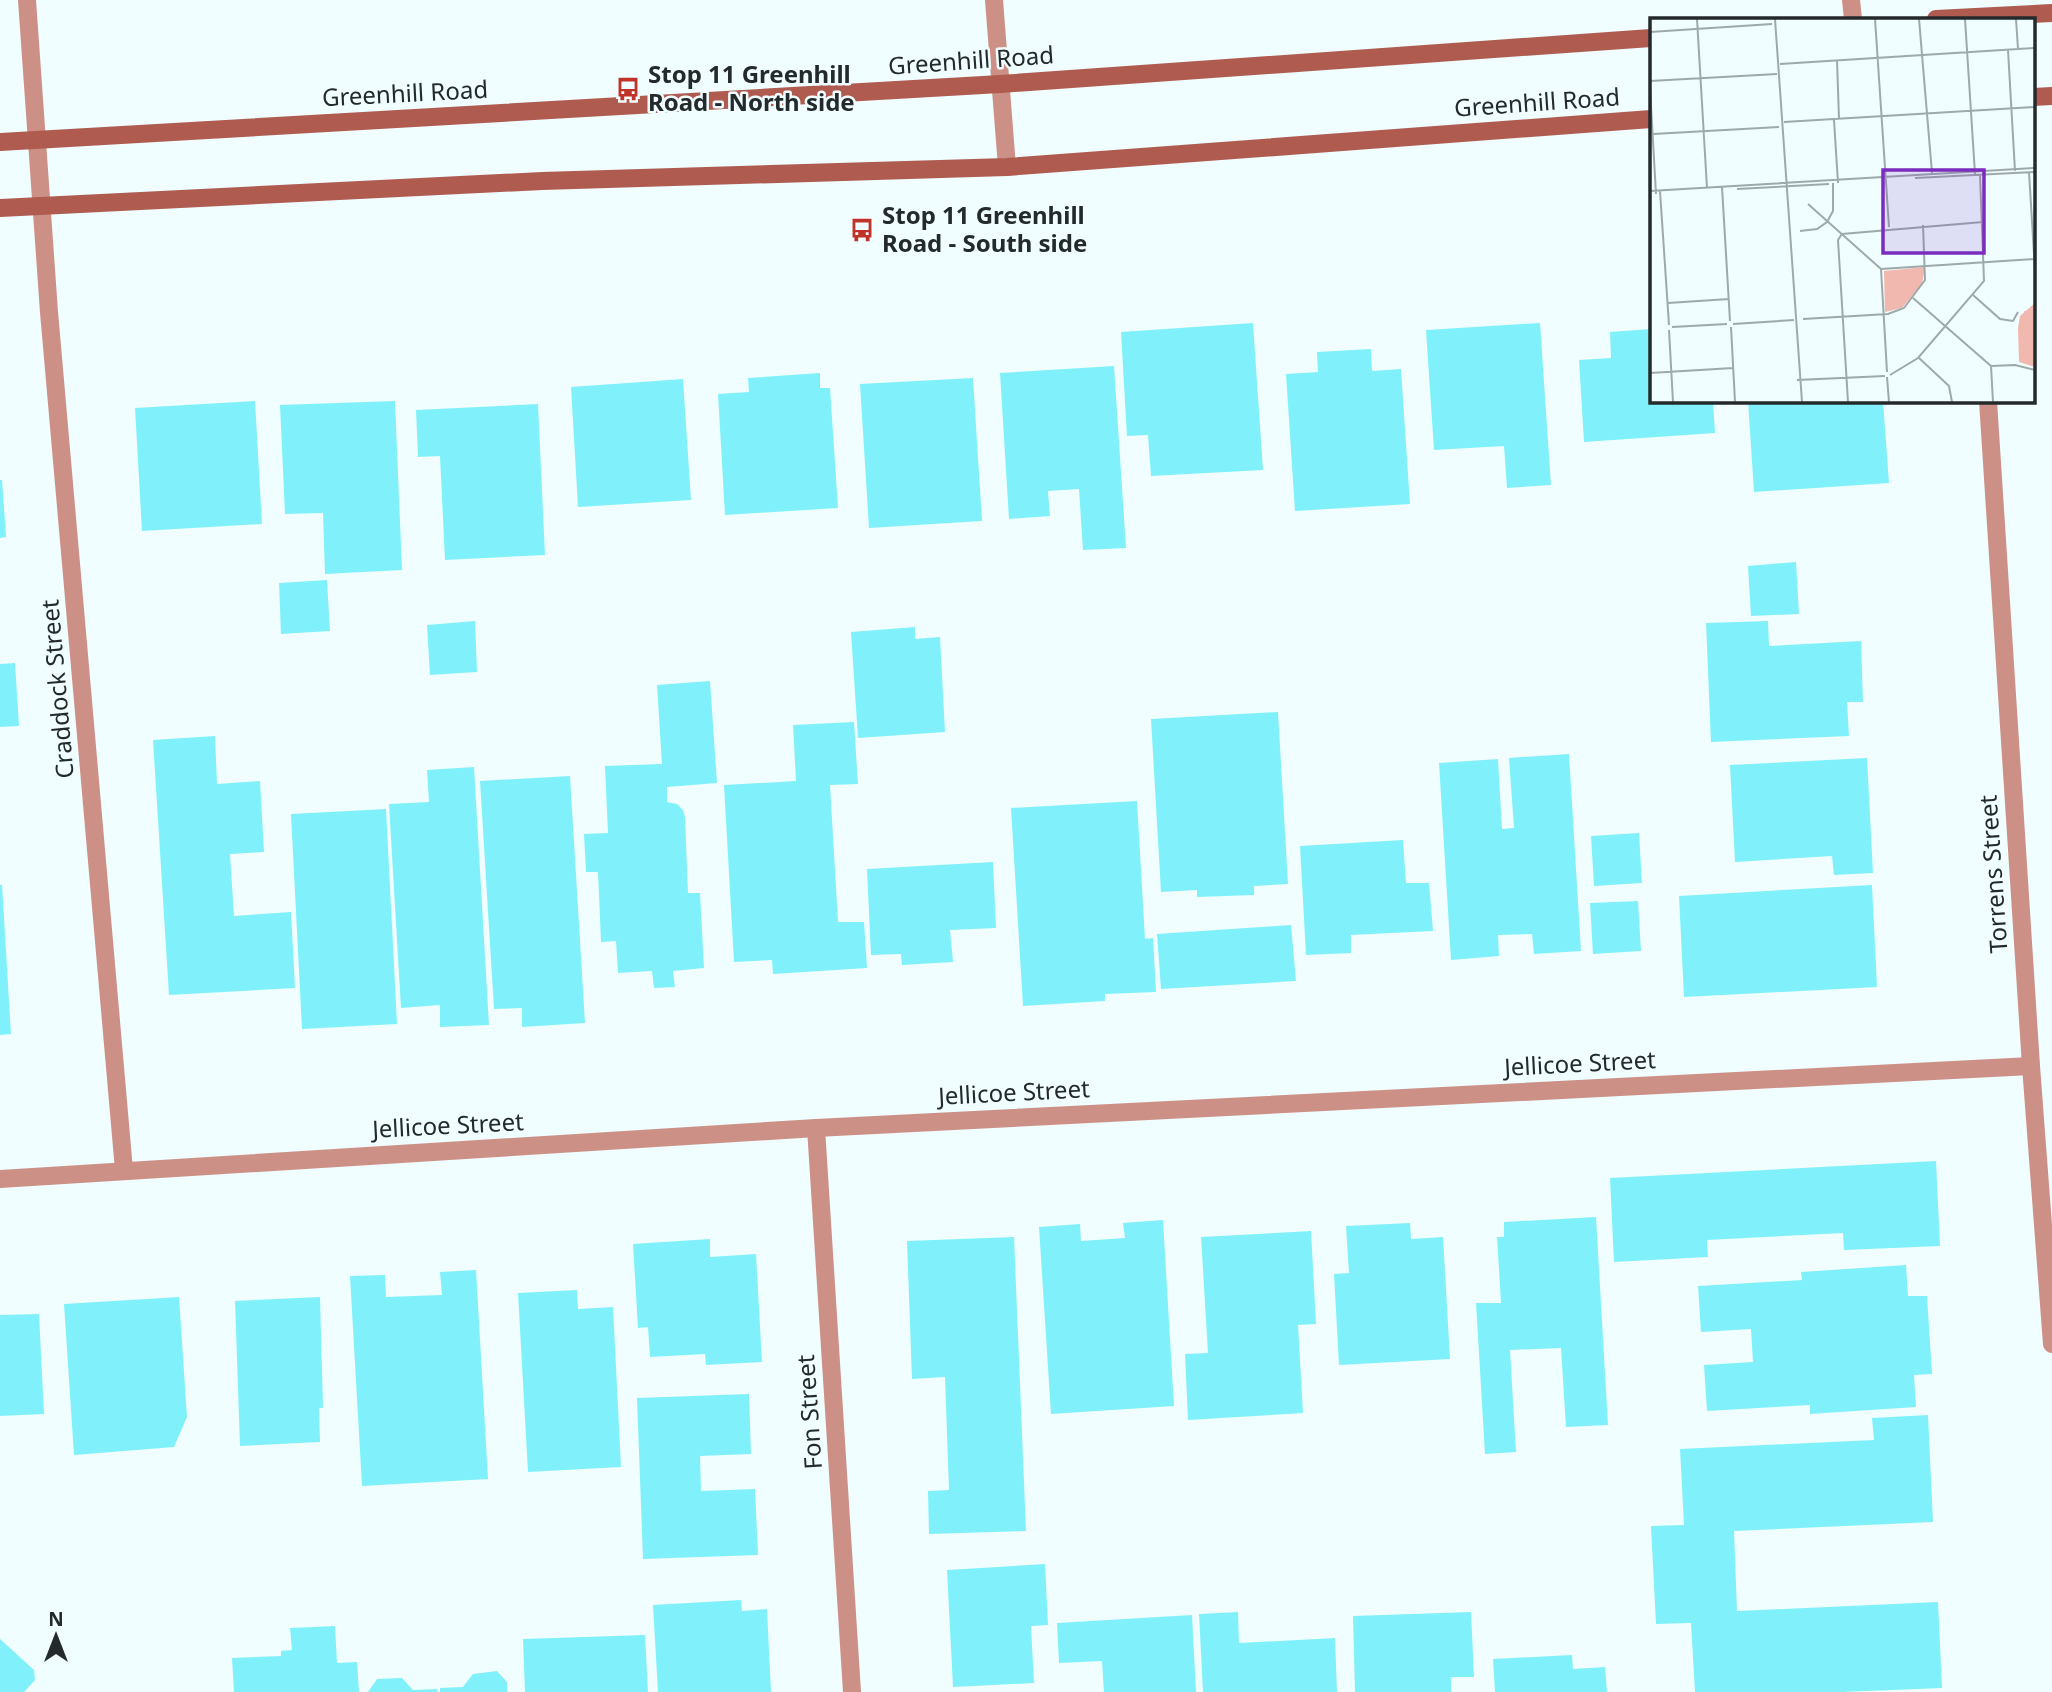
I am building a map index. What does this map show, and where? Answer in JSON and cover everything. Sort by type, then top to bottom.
[{"type":"main road","points":[[1955,18],[2052,13]]},
{"type":"main road","name":"Greenhill Road","points":[[0,142],[1000,84],[1650,38]]},
{"type":"main road","name":"Greenhill Road","points":[[0,208],[529,181],[1007,167],[1650,119]]},
{"type":"street","name":"Craddock Street","points":[[27,0],[41,205],[124,1170]]},
{"type":"street","points":[[995,0],[1007,167]]},
{"type":"street","points":[[1852,0],[1853,18]]},
{"type":"street","name":"Torrens Street","points":[[1989,402],[2031,1066],[2052,1344]]},
{"type":"street","name":"Jellicoe Street","points":[[0,1179],[816,1128],[2031,1066]]},
{"type":"street","name":"Fon Street","points":[[816,1128],[852,1692]]},
{"type":"building","points":[[1253,323],[1263,470],[1151,476],[1148,435],[1127,436],[1121,332]]},
{"type":"building","points":[[1540,323],[1551,485],[1507,488],[1504,446],[1434,450],[1426,330]]},
{"type":"building","points":[[1650,329],[1650,402],[1713,402],[1715,433],[1584,442],[1579,360],[1611,358],[1610,332]]},
{"type":"building","points":[[1371,349],[1372,371],[1401,369],[1410,504],[1295,511],[1286,374],[1318,372],[1317,352]]},
{"type":"building","points":[[1114,366],[1126,548],[1083,550],[1079,489],[1048,491],[1050,516],[1009,519],[1000,373]]},
{"type":"building","points":[[820,373],[820,388],[830,388],[838,508],[725,515],[718,394],[749,392],[748,378]]},
{"type":"building","points":[[973,378],[982,521],[869,528],[860,384]]},
{"type":"building","points":[[683,379],[691,500],[578,507],[571,387]]},
{"type":"building","points":[[255,401],[262,524],[142,531],[135,408]]},
{"type":"building","points":[[395,401],[402,570],[325,574],[323,513],[285,514],[280,405]]},
{"type":"building","points":[[1748,402],[1883,402],[1889,483],[1754,492]]},
{"type":"building","points":[[538,404],[545,555],[445,560],[440,456],[418,457],[416,410]]},
{"type":"building","points":[[0,480],[6,537],[0,538]]},
{"type":"building","points":[[1796,562],[1799,614],[1751,616],[1748,566]]},
{"type":"building","points":[[327,580],[330,631],[281,634],[279,583]]},
{"type":"building","points":[[475,621],[477,672],[430,675],[427,625]]},
{"type":"building","points":[[1768,621],[1769,646],[1861,641],[1863,702],[1847,702],[1849,736],[1711,742],[1706,623]]},
{"type":"building","points":[[915,627],[915,639],[940,637],[945,732],[858,738],[851,632]]},
{"type":"building","points":[[15,663],[19,726],[0,727],[0,664]]},
{"type":"building","points":[[710,681],[717,783],[667,787],[667,802],[677,804],[685,817],[688,893],[700,893],[704,968],[673,971],[675,987],[654,988],[652,971],[618,973],[616,941],[601,942],[598,872],[586,872],[584,834],[608,833],[605,766],[662,764],[657,685]]},
{"type":"building","points":[[1278,712],[1288,884],[1254,886],[1254,895],[1197,897],[1197,890],[1161,892],[1151,719]]},
{"type":"building","points":[[854,722],[858,784],[830,785],[838,922],[864,922],[867,968],[773,974],[772,960],[734,962],[724,785],[796,781],[793,725]]},
{"type":"building","points":[[215,736],[217,784],[260,781],[264,852],[230,854],[234,916],[291,912],[295,988],[169,995],[153,740]]},
{"type":"building","points":[[1569,754],[1581,951],[1534,954],[1532,934],[1498,935],[1499,956],[1451,960],[1439,763],[1498,759],[1502,829],[1514,828],[1509,758]]},
{"type":"building","points":[[1867,758],[1873,873],[1834,875],[1832,856],[1735,862],[1730,765]]},
{"type":"building","points":[[474,767],[489,1025],[440,1027],[440,1005],[401,1008],[389,804],[429,802],[427,770]]},
{"type":"building","points":[[570,776],[585,1023],[522,1027],[522,1008],[494,1009],[480,781]]},
{"type":"building","points":[[1137,801],[1145,939],[1153,938],[1156,992],[1105,994],[1105,1001],[1023,1006],[1011,808]]},
{"type":"building","points":[[386,809],[397,1024],[302,1029],[291,814]]},
{"type":"building","points":[[1639,833],[1642,883],[1594,886],[1591,836]]},
{"type":"building","points":[[1403,840],[1406,883],[1429,883],[1433,931],[1351,935],[1351,953],[1306,955],[1300,846]]},
{"type":"building","points":[[993,862],[996,928],[950,930],[953,962],[902,965],[901,954],[871,955],[867,869]]},
{"type":"building","points":[[0,885],[11,1034],[0,1035]]},
{"type":"building","points":[[1872,885],[1877,987],[1684,997],[1679,896]]},
{"type":"building","points":[[1638,901],[1641,951],[1593,954],[1590,903]]},
{"type":"building","points":[[1291,925],[1296,981],[1161,989],[1157,934]]},
{"type":"building","points":[[1936,1161],[1940,1246],[1844,1250],[1843,1233],[1707,1240],[1708,1257],[1614,1262],[1610,1178]]},
{"type":"building","points":[[1596,1217],[1608,1425],[1566,1427],[1561,1348],[1510,1350],[1516,1452],[1485,1454],[1476,1303],[1501,1303],[1497,1237],[1504,1237],[1504,1222]]},
{"type":"building","points":[[1163,1220],[1174,1406],[1051,1414],[1039,1227],[1080,1224],[1081,1241],[1125,1238],[1123,1223]]},
{"type":"building","points":[[1410,1223],[1411,1239],[1443,1237],[1450,1359],[1339,1365],[1334,1274],[1349,1273],[1346,1226]]},
{"type":"building","points":[[1311,1231],[1316,1324],[1298,1325],[1303,1413],[1188,1420],[1185,1354],[1208,1353],[1201,1237]]},
{"type":"building","points":[[1014,1237],[1026,1531],[929,1534],[928,1491],[949,1490],[945,1377],[912,1379],[907,1241]]},
{"type":"building","points":[[710,1239],[710,1257],[756,1254],[762,1362],[706,1365],[705,1354],[650,1357],[648,1327],[638,1328],[633,1244]]},
{"type":"building","points":[[1906,1265],[1908,1296],[1927,1296],[1932,1374],[1914,1375],[1916,1407],[1810,1414],[1810,1405],[1707,1411],[1704,1365],[1753,1362],[1751,1329],[1701,1332],[1698,1286],[1802,1280],[1801,1272]]},
{"type":"building","points":[[476,1270],[488,1479],[362,1486],[350,1276],[385,1275],[386,1297],[442,1295],[440,1272]]},
{"type":"building","points":[[577,1290],[578,1309],[613,1307],[621,1467],[528,1472],[518,1293]]},
{"type":"building","points":[[179,1297],[187,1417],[174,1447],[74,1455],[64,1304]]},
{"type":"building","points":[[320,1297],[323,1408],[319,1408],[320,1442],[240,1446],[235,1301]]},
{"type":"building","points":[[39,1314],[44,1414],[0,1416],[0,1315]]},
{"type":"building","points":[[749,1394],[751,1454],[700,1456],[701,1491],[755,1489],[758,1555],[643,1559],[637,1398]]},
{"type":"building","points":[[1928,1415],[1933,1522],[1734,1531],[1737,1611],[1938,1602],[1942,1688],[1842,1692],[1695,1692],[1691,1623],[1656,1624],[1651,1526],[1684,1525],[1680,1449],[1874,1440],[1872,1418]]},
{"type":"building","points":[[1045,1564],[1048,1625],[1031,1626],[1034,1683],[953,1687],[947,1570]]},
{"type":"building","points":[[741,1600],[742,1611],[767,1609],[771,1692],[658,1692],[653,1605]]},
{"type":"building","points":[[1238,1612],[1239,1643],[1335,1638],[1337,1692],[1203,1692],[1199,1614]]},
{"type":"building","points":[[1471,1612],[1474,1677],[1451,1677],[1451,1692],[1355,1692],[1353,1616]]},
{"type":"building","points":[[1192,1615],[1196,1692],[1104,1692],[1102,1661],[1059,1663],[1057,1623]]},
{"type":"building","points":[[335,1626],[337,1663],[357,1662],[359,1692],[234,1692],[232,1658],[281,1656],[281,1651],[292,1650],[290,1628]]},
{"type":"building","points":[[645,1635],[648,1692],[525,1692],[523,1639]]},
{"type":"building","points":[[0,1639],[34,1670],[35,1680],[24,1692],[0,1692]]},
{"type":"building","points":[[1572,1655],[1573,1669],[1605,1667],[1607,1692],[1495,1692],[1493,1659]]},
{"type":"building","points":[[497,1671],[507,1682],[507,1692],[440,1692],[440,1688],[463,1687],[473,1674]]},
{"type":"building","points":[[402,1678],[413,1690],[437,1689],[437,1692],[368,1692],[377,1679]]},
{"type":"place","name":"Stop 11 Greenhill Road - North side","points":[[628,89]]},
{"type":"place","name":"Stop 11 Greenhill Road - South side","points":[[862,230]]}]
